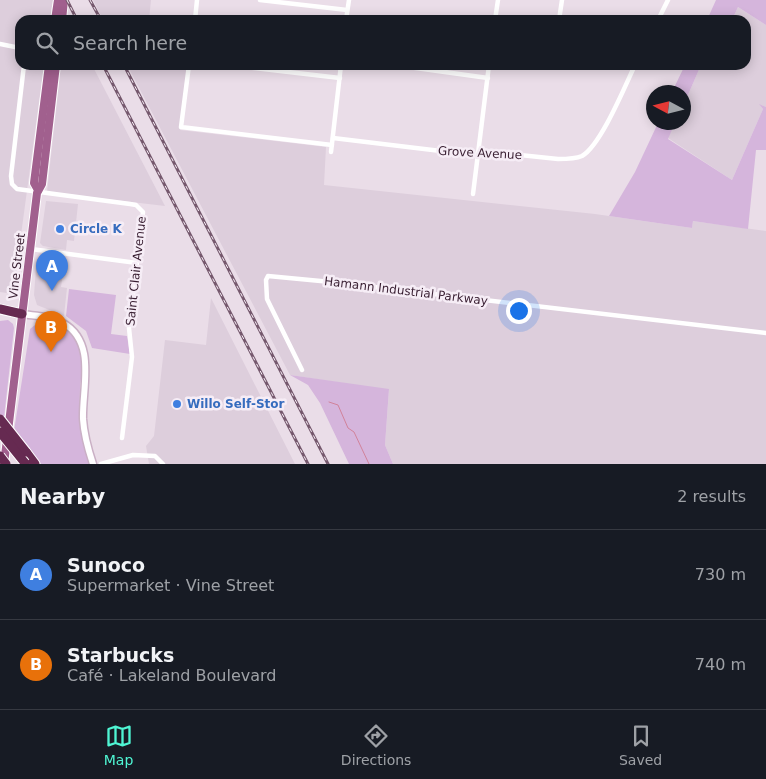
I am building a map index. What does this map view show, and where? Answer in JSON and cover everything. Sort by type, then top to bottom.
[{"type":"highway","points":[[0,309],[22,314]]},
{"type":"highway","points":[[0,316],[22,314]]},
{"type":"highway","points":[[0,419],[36,464]]},
{"type":"highway","points":[[0,432],[25,463]]},
{"type":"highway","points":[[0,456],[5,464]]},
{"type":"main road","points":[[56,15],[58,0]]},
{"type":"main road","points":[[62,15],[64,0]]},
{"type":"main road","name":"Vine Street","points":[[38,192],[34,184],[48,70]]},
{"type":"main road","name":"Vine Street","points":[[5,464],[30,249],[38,192],[42,184],[55,70]]},
{"type":"street","points":[[195,15],[197,0]]},
{"type":"street","points":[[260,0],[347,10]]},
{"type":"street","points":[[346,15],[349,0]]},
{"type":"street","points":[[496,15],[498,0]]},
{"type":"street","points":[[560,15],[562,0]]},
{"type":"street","points":[[660,15],[668,0]]},
{"type":"street","points":[[0,44],[15,47]]},
{"type":"street","points":[[23,70],[11,176],[12,184],[17,189],[38,192]]},
{"type":"street","points":[[188,70],[181,127],[332,145]]},
{"type":"street","points":[[270,70],[340,78]]},
{"type":"street","points":[[331,152],[341,70]]},
{"type":"street","points":[[430,70],[488,78]]},
{"type":"street","points":[[473,194],[489,70]]},
{"type":"street","name":"Grove Avenue","points":[[332,138],[474,155],[482,151],[569,159],[581,156],[593,146],[632,70]]},
{"type":"street","name":"Saint Clair Avenue","points":[[38,192],[130,204],[141,208],[143,216],[129,328],[132,357],[122,438]]},
{"type":"street","points":[[30,249],[137,263]]},
{"type":"street","name":"Hamann Industrial Parkway","points":[[302,370],[267,299],[266,280],[268,276],[766,333]]},
{"type":"street","points":[[22,314],[55,319],[64,323],[80,341],[86,358],[83,421],[92,464]]},
{"type":"street","points":[[101,464],[133,455],[155,456],[163,464]]},
{"type":"shaded area","points":[[0,0],[53,0],[51,15],[15,15],[15,70],[43,70],[13,294],[0,292]]},
{"type":"shaded area","points":[[93,0],[151,0],[150,15],[100,15]]},
{"type":"shaded area","points":[[716,0],[766,0],[766,25],[738,7],[734,15],[709,15]]},
{"type":"shaded area","points":[[738,7],[750,15],[734,15]]},
{"type":"shaded area","points":[[751,15],[766,25],[766,107],[760,105],[763,109],[732,180],[668,138],[672,130],[691,130],[691,88],[699,70],[751,70]]},
{"type":"shaded area","points":[[60,70],[95,70],[165,206],[47,192]]},
{"type":"shaded area","points":[[130,70],[187,70],[180,130],[326,147],[324,185],[595,214],[692,228],[693,221],[766,231],[766,464],[393,464],[385,445],[389,390],[290,375]]},
{"type":"shaded area","points":[[683,70],[699,70],[691,88],[691,85],[675,85]]},
{"type":"shaded area","points":[[759,104],[766,107],[766,150],[756,150],[748,229],[693,221],[692,228],[609,216],[635,172],[655,130],[672,130],[668,139],[732,180],[763,109]]},
{"type":"shaded area","points":[[46,201],[78,204],[74,241],[67,240],[66,250],[43,246],[40,243]]},
{"type":"shaded area","points":[[42,256],[65,259],[61,287],[67,288],[64,316],[37,305],[34,295],[36,268],[37,259]]},
{"type":"shaded area","points":[[69,289],[116,295],[111,334],[127,336],[130,354],[92,348],[86,331],[66,316]]},
{"type":"shaded area","points":[[211,298],[295,464],[149,464],[146,446],[154,436],[165,340],[206,345]]},
{"type":"shaded area","points":[[8,320],[13,324],[14,328],[4,418],[0,414],[0,321]]},
{"type":"shaded area","points":[[54,324],[70,334],[77,341],[81,350],[80,407],[83,436],[90,464],[41,464],[14,431],[30,329],[35,325]]},
{"type":"shaded area","points":[[290,375],[389,389],[385,445],[393,464],[349,464],[320,403],[308,385]]},
{"type":"waterway","points":[[329,402],[338,405],[348,428],[354,432],[369,464]]},
{"type":"railway","points":[[67,0],[74,15]]},
{"type":"railway","points":[[90,0],[98,15]]},
{"type":"railway","points":[[106,70],[308,464]]},
{"type":"railway","points":[[127,70],[328,464]]},
{"type":"place","name":"Circle K","points":[[60,229]]},
{"type":"place","name":"Sunoco","points":[[52,291]]},
{"type":"place","name":"Starbucks","points":[[51,352]]},
{"type":"place","name":"Willo Self-Stor","points":[[177,404]]}]
